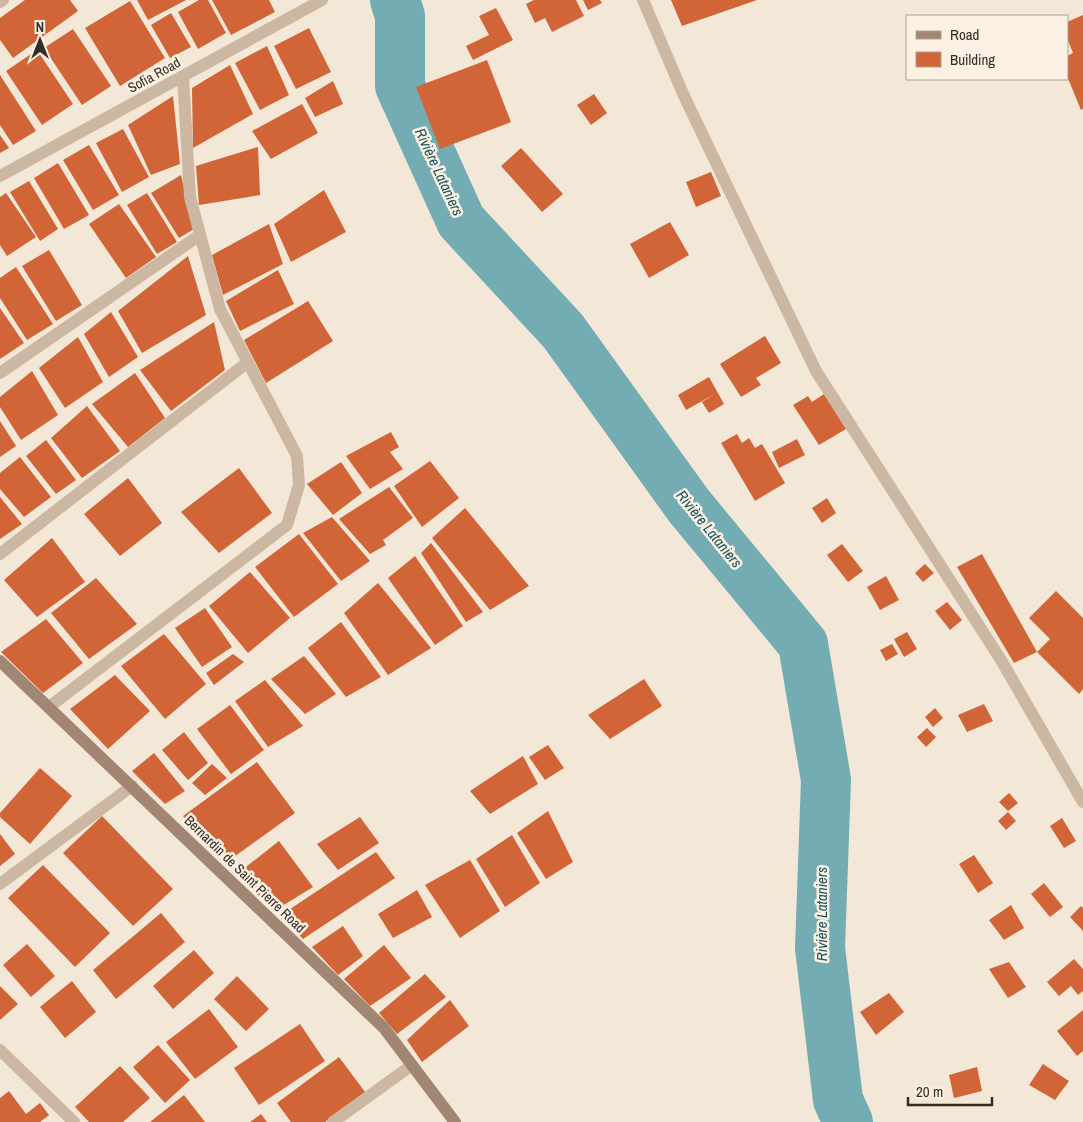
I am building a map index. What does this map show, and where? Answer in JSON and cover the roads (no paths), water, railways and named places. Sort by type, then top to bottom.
[{"type":"main road","name":"Bernardin de Saint Pierre Road","points":[[0,661],[384,1028],[455,1122]]},
{"type":"street","name":"Sofia Road","points":[[0,176],[322,0]]},
{"type":"street","points":[[643,0],[684,96],[816,371],[1001,660],[1083,802]]},
{"type":"street","points":[[49,707],[287,525],[299,485],[297,456],[220,308],[190,197],[183,76]]},
{"type":"street","points":[[0,374],[200,235]]},
{"type":"street","points":[[0,554],[248,362]]},
{"type":"street","points":[[0,884],[132,786]]},
{"type":"street","points":[[0,1050],[74,1122]]},
{"type":"street","points":[[333,1122],[412,1065]]},
{"type":"waterway","name":"Rivière Lataniers","points":[[395,0],[400,16],[400,86],[461,221],[563,331],[689,506],[803,644],[826,780],[820,948],[838,1100],[848,1122]]}]
